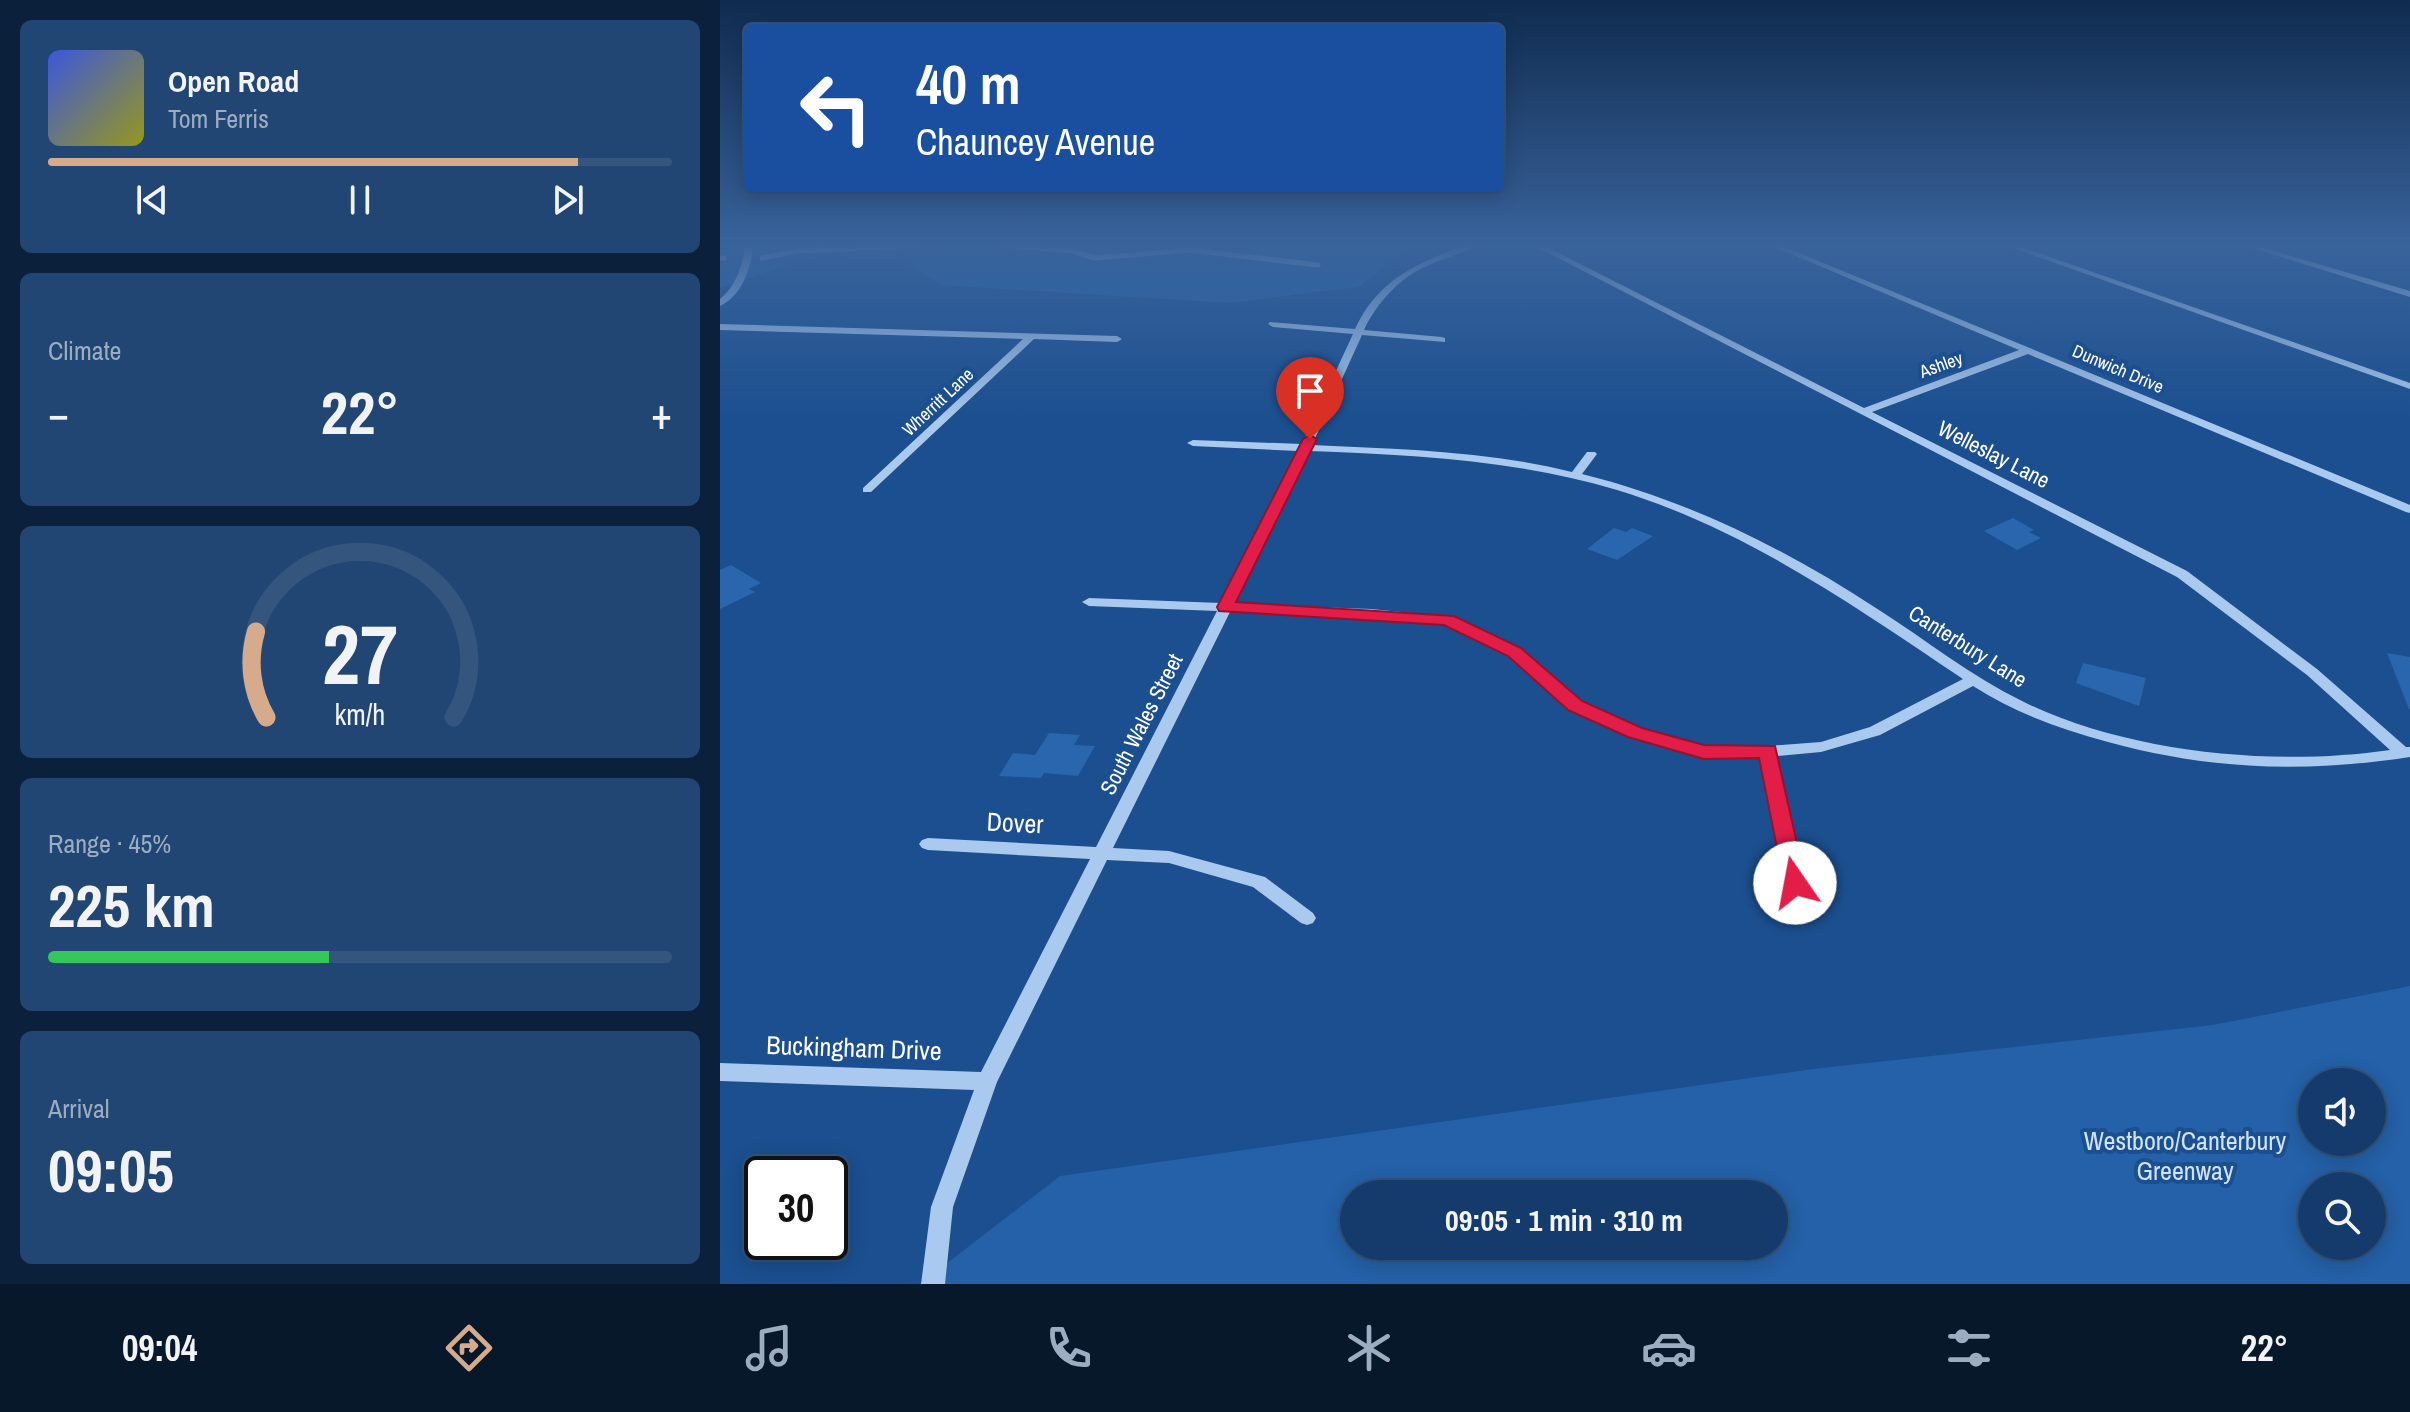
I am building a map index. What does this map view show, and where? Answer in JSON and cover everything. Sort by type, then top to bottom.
[{"type":"street","name":"South Wales Street","points":[[933,1284],[942,1207],[987,1081],[1305,449],[1359,330],[1378,303]]},
{"type":"street","name":"Welleslay Lane","points":[[1651,303],[2182,574],[2312,672],[2406,752]]},
{"type":"street","name":"Dunwich Drive","points":[[1915,303],[2410,509]]},
{"type":"street","points":[[2174,303],[2410,386]]},
{"type":"street","points":[[1273,324],[1442,340]]},
{"type":"street","points":[[720,327],[1117,339]]},
{"type":"street","name":"Wherritt Lane","points":[[867,490],[1031,337]]},
{"type":"street","name":"Ashley","points":[[1864,411],[2029,350]]},
{"type":"street","name":"Canterbury Lane","points":[[1193,443],[1490,462],[1576,475],[1677,506],[1770,548],[1973,680],[2010,701],[2078,729],[2180,756],[2304,765],[2406,752]]},
{"type":"street","points":[[1576,475],[1591,454]]},
{"type":"street","points":[[1089,602],[1448,620],[1514,652],[1575,705],[1635,733],[1704,752],[1821,747],[1875,731],[1973,680]]},
{"type":"street","points":[[1768,751],[1795,883]]},
{"type":"street","name":"Dover","points":[[928,844],[1169,857],[1259,882],[1307,918]]},
{"type":"street","name":"Buckingham Drive","points":[[720,1072],[987,1081]]},
{"type":"green space","name":"Westboro/Canterbury Greenway","points":[[2410,986],[2410,1284],[920,1284],[1060,1176],[1813,1069],[2213,1025]]},
{"type":"building","points":[[2013,518],[2034,530],[2029,532],[2041,538],[2017,550],[1984,531]]},
{"type":"building","points":[[1614,528],[1626,532],[1632,528],[1653,536],[1617,560],[1587,549]]},
{"type":"building","points":[[731,565],[761,583],[749,589],[755,592],[720,609],[720,570]]},
{"type":"building","points":[[2387,653],[2410,657],[2410,709],[2409,709]]},
{"type":"building","points":[[2083,663],[2146,678],[2139,706],[2076,683]]},
{"type":"building","points":[[1049,733],[1080,735],[1074,745],[1095,746],[1078,776],[1044,773],[1041,778],[999,776],[1013,753],[1035,755]]},
{"type":"route","points":[[1310,439],[1225,607],[1371,613],[1448,620],[1514,652],[1575,705],[1635,733],[1704,752],[1768,751],[1795,883]]}]
